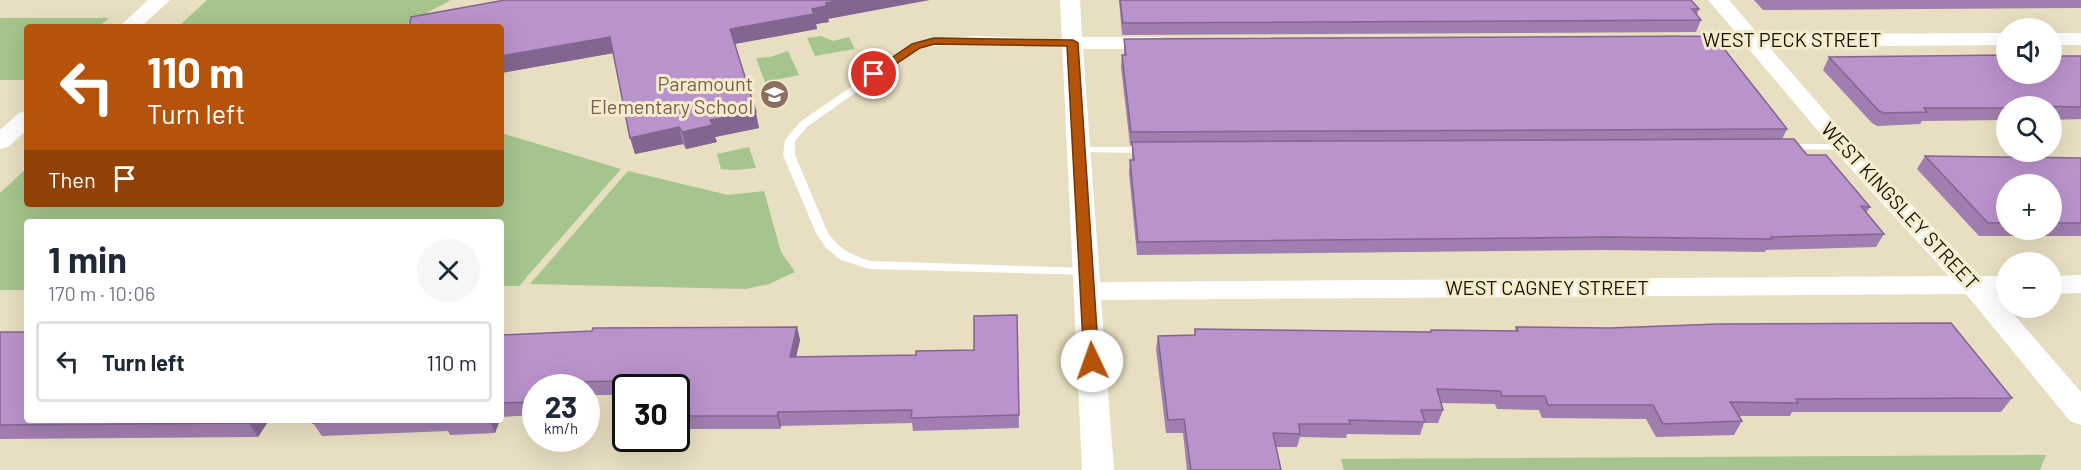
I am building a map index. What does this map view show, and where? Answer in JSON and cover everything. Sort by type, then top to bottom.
[{"type":"street","points":[[132,24],[160,0]]},
{"type":"street","points":[[1070,0],[1098,470]]},
{"type":"street","name":"WEST KINGSLEY STREET","points":[[1718,0],[1844,147],[1974,286],[2081,413]]},
{"type":"street","name":"WEST PECK STREET","points":[[1667,41],[1996,39]]},
{"type":"street","points":[[2062,39],[2081,39]]},
{"type":"street","points":[[1073,43],[1175,43]]},
{"type":"street","points":[[0,142],[24,121]]},
{"type":"street","name":"WEST CAGNEY STREET","points":[[1087,281],[1996,285]]},
{"type":"street","points":[[2062,285],[2081,284]]},
{"type":"lane","points":[[1073,43],[980,40],[934,41],[916,46],[804,124],[790,140],[789,155],[822,233],[830,245],[844,258],[869,265],[1087,281]]},
{"type":"lane","points":[[1772,147],[1844,147]]},
{"type":"lane","points":[[1079,150],[1163,150]]},
{"type":"green space","points":[[207,0],[451,0],[407,24],[181,24]]},
{"type":"green space","points":[[0,18],[109,18],[102,24],[24,24],[24,80],[0,80]]},
{"type":"green space","points":[[821,36],[833,41],[849,37],[855,49],[815,56],[807,38]]},
{"type":"green space","points":[[788,51],[799,75],[765,82],[756,58],[770,57]]},
{"type":"green space","points":[[504,134],[621,169],[519,286],[504,286],[504,219],[24,219],[24,290],[0,290],[0,193],[24,171],[24,207],[504,207]]},
{"type":"green space","points":[[749,147],[756,168],[721,169],[717,154]]},
{"type":"green space","points":[[628,171],[728,195],[764,191],[781,252],[795,272],[769,284],[746,289],[530,284]]},
{"type":"green space","points":[[2046,455],[2040,470],[1344,470],[1341,459]]},
{"type":"building","points":[[505,0],[843,0],[826,3],[826,6],[812,9],[814,14],[730,29],[756,112],[710,120],[713,125],[682,132],[679,127],[630,138],[610,37],[504,55],[504,24],[410,24],[411,17]]},
{"type":"building","points":[[1120,0],[1691,0],[1699,9],[1692,9],[1701,20],[1123,23]]},
{"type":"building","points":[[1714,36],[1787,129],[1131,132],[1122,55],[1126,55],[1124,39]]},
{"type":"building","points":[[1996,55],[1996,84],[2062,84],[2062,56],[2081,56],[2081,107],[2062,107],[2062,96],[1996,96],[1996,108],[1924,108],[1927,112],[1884,113],[1879,111],[1829,57]]},
{"type":"building","points":[[1794,139],[1807,155],[1826,155],[1870,207],[1861,206],[1884,234],[1771,237],[1772,239],[1609,237],[1138,242],[1130,160],[1134,160],[1132,142]]},
{"type":"building","points":[[1925,156],[1996,157],[1996,162],[2062,162],[2062,158],[2081,158],[2081,223],[2062,223],[2062,174],[1996,174],[1996,223],[1988,223]]},
{"type":"building","points":[[1017,315],[1019,415],[911,418],[912,410],[778,412],[777,416],[690,416],[690,374],[612,374],[612,381],[600,381],[600,374],[522,374],[522,402],[504,403],[504,335],[592,331],[593,328],[797,327],[790,357],[916,355],[916,351],[974,350],[974,316]]},
{"type":"building","points":[[1951,323],[2012,398],[1796,399],[1798,403],[1730,402],[1742,421],[1663,424],[1653,405],[1548,405],[1545,396],[1502,396],[1500,391],[1437,389],[1443,410],[1421,410],[1425,422],[1349,420],[1350,424],[1299,424],[1300,434],[1273,433],[1281,470],[1191,470],[1184,419],[1168,420],[1158,336],[1195,335],[1195,329],[1431,332],[1431,330],[1518,331],[1516,327],[1610,328],[1718,324]]},
{"type":"building","points":[[0,332],[24,332],[24,423],[249,423],[0,425]]},
{"type":"place","name":"Paramount Elementary School","points":[[774,95]]},
{"type":"route","points":[[874,74],[916,46],[934,41],[1073,43],[1092,361]]}]
